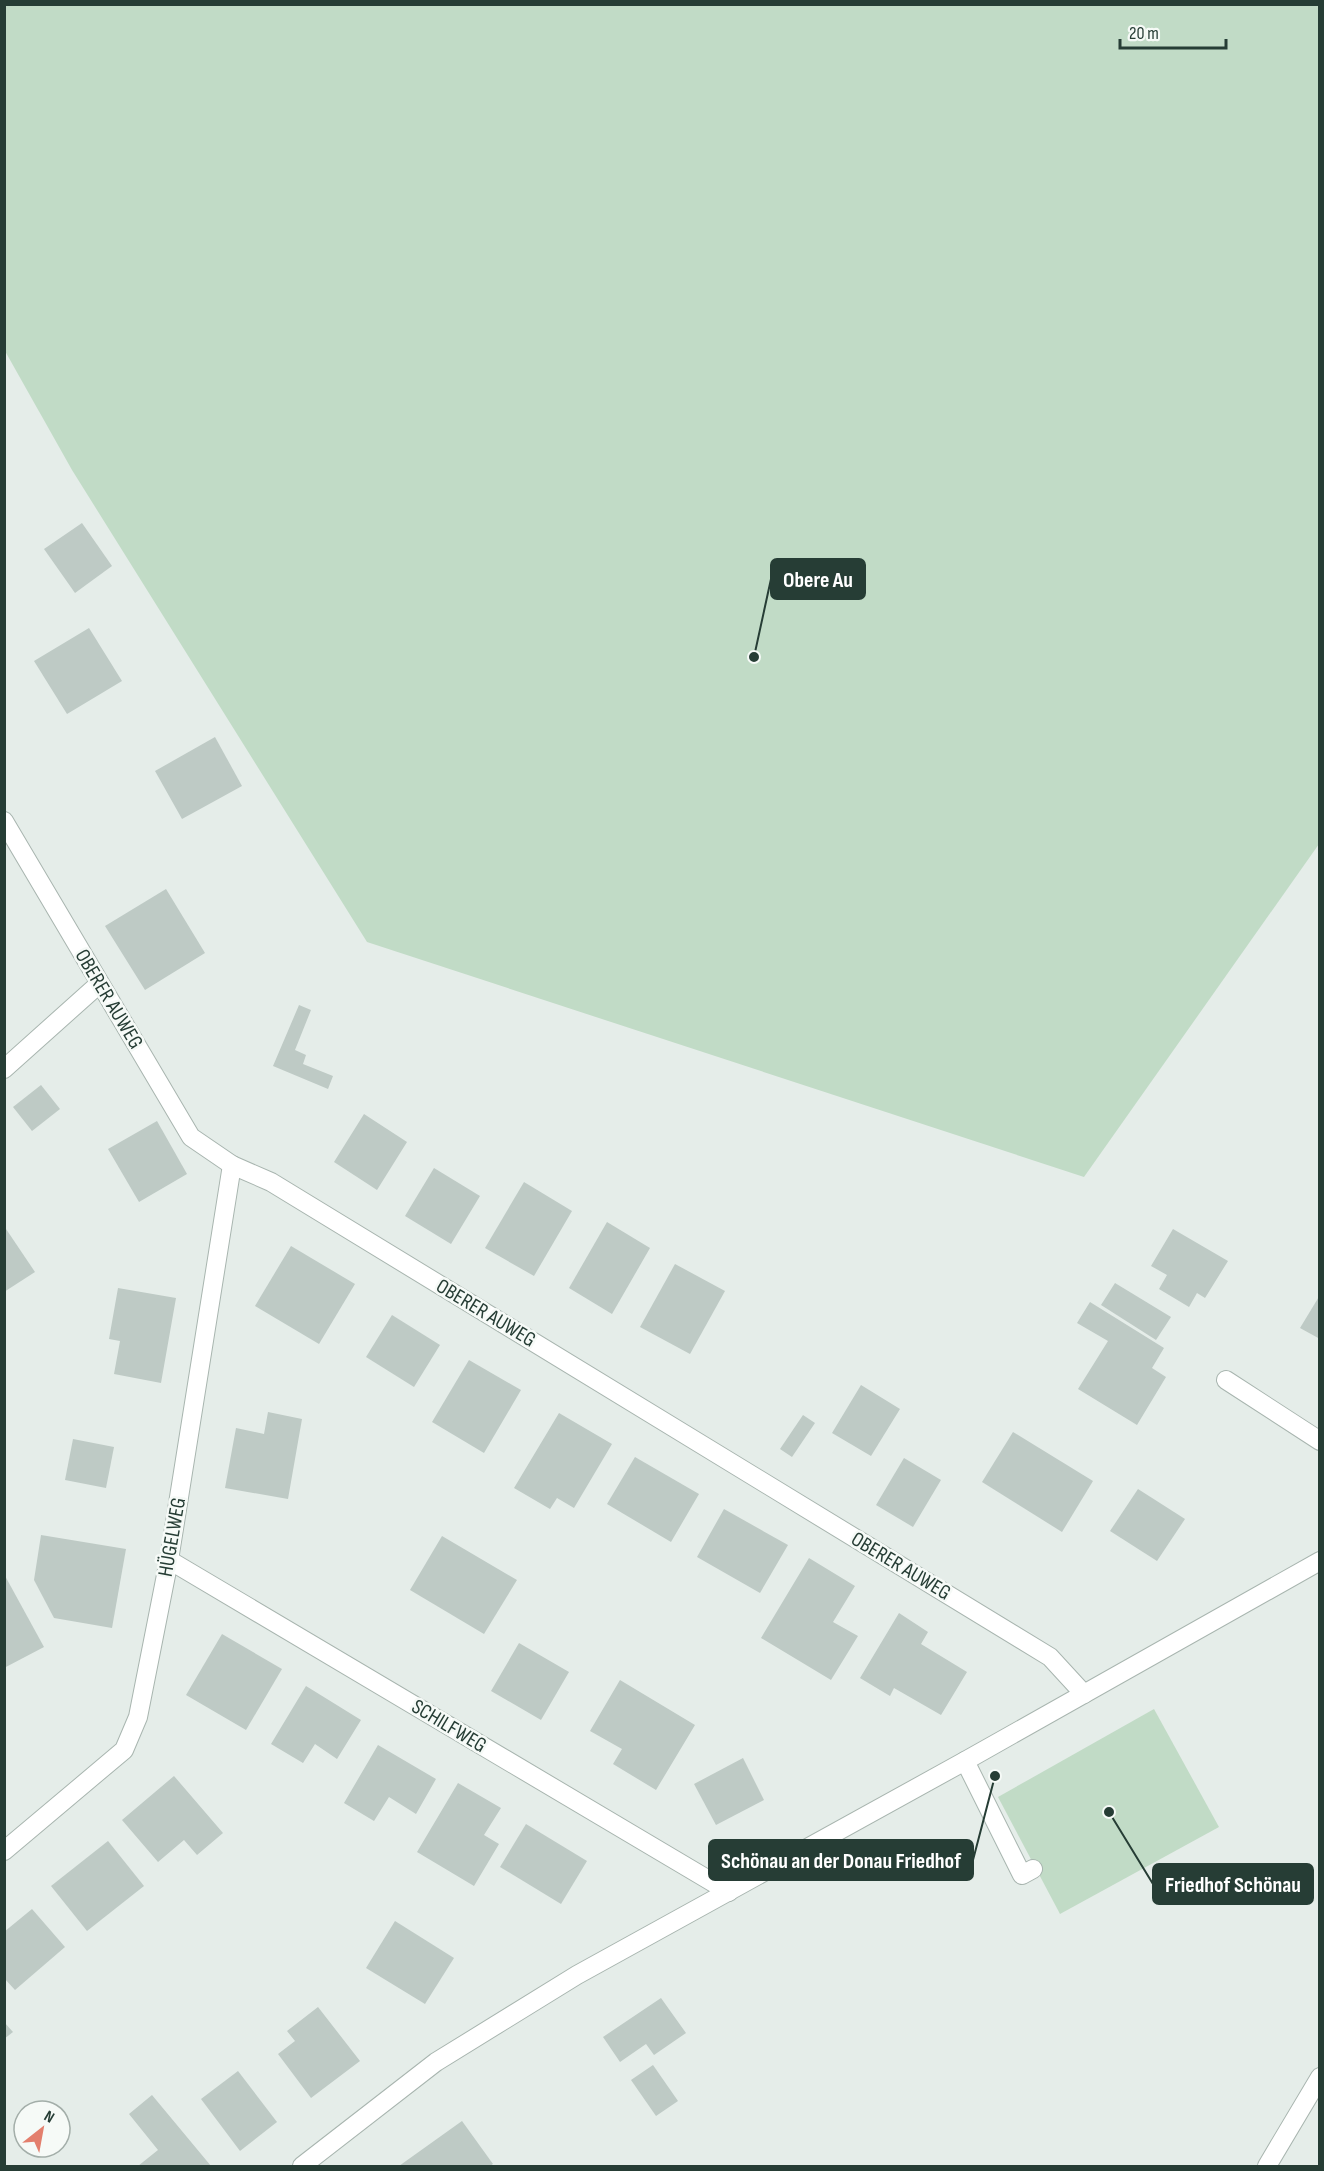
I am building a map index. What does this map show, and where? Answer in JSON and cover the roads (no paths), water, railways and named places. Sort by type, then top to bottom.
[{"type":"street","name":"OBERER AUWEG","points":[[4,821],[191,1137],[232,1165],[271,1182],[1050,1657],[1084,1694]]},
{"type":"street","points":[[4,1069],[99,984]]},
{"type":"street","name":"HÜGELWEG","points":[[4,1851],[124,1750],[138,1717],[169,1560],[232,1165]]},
{"type":"street","points":[[1226,1380],[1320,1441]]},
{"type":"street","name":"SCHILFWEG","points":[[169,1560],[729,1892]]},
{"type":"street","points":[[302,2166],[436,2062],[577,1975],[965,1761],[1320,1561]]},
{"type":"street","points":[[965,1761],[1022,1875],[1033,1869]]},
{"type":"street","points":[[1267,2166],[1320,2077]]},
{"type":"place","name":"Obere Au","points":[[754,657]]},
{"type":"place","name":"Schönau an der Donau Friedhof","points":[[995,1776]]},
{"type":"place","name":"Friedhof Schönau","points":[[1109,1812]]}]
